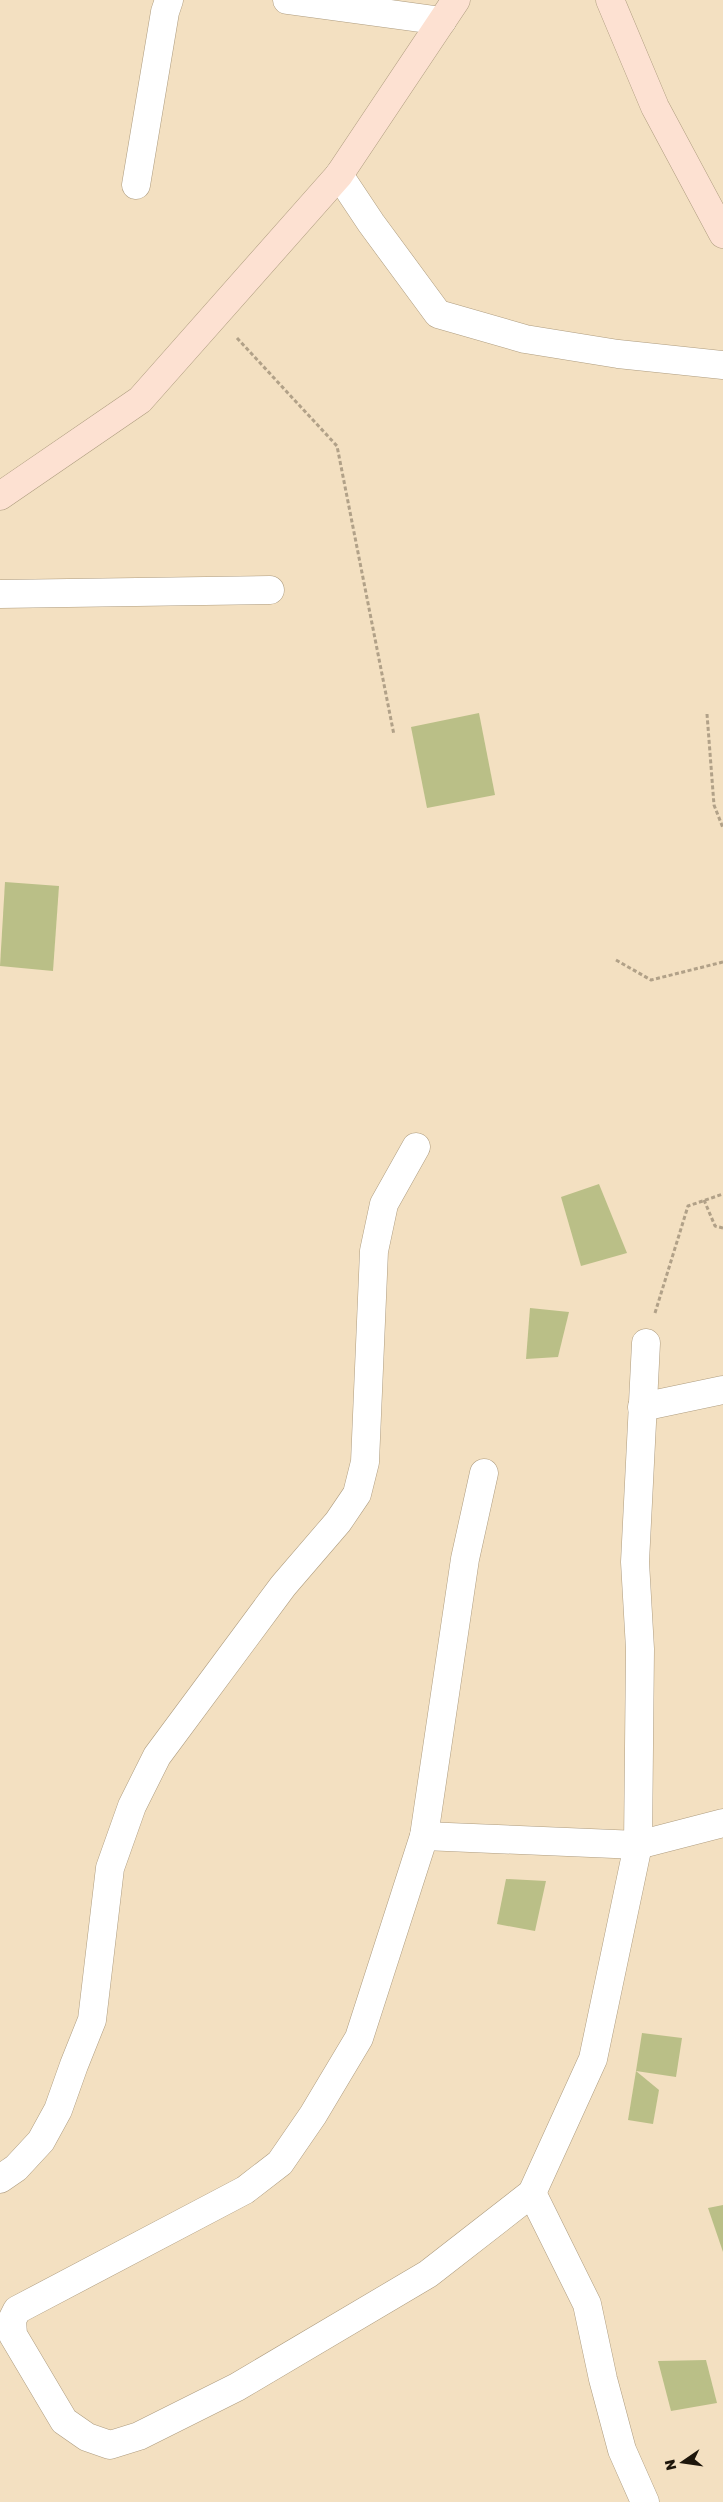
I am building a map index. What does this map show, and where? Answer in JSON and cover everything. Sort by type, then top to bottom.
[{"type":"street","points":[[136,185],[165,12],[169,0]]},
{"type":"street","points":[[287,0],[449,10]]},
{"type":"street","points":[[610,0],[655,107],[723,234]]},
{"type":"street","points":[[0,496],[140,400],[339,175],[449,10]]},
{"type":"street","points":[[339,175],[371,223],[438,314],[525,339],[618,354],[723,365]]},
{"type":"street","points":[[0,594],[270,590]]},
{"type":"street","points":[[0,2179],[16,2168],[41,2141],[58,2110],[92,2020],[110,1868],[132,1806],[157,1756],[283,1586],[338,1522],[357,1494],[365,1462],[374,1250],[384,1204],[416,1147]]},
{"type":"street","points":[[484,1472],[465,1560],[424,1836],[359,2038],[313,2115],[280,2163],[245,2190],[17,2310],[6,2320],[64,2421],[87,2437],[110,2445],[139,2436],[237,2387],[428,2274],[532,2193],[593,2059],[638,1845],[640,1649],[635,1562],[646,1343]]},
{"type":"street","points":[[642,1407],[723,1390]]},
{"type":"street","points":[[424,1836],[638,1845],[723,1823]]},
{"type":"street","points":[[532,2193],[587,2304],[622,2450],[645,2502]]},
{"type":"path","points":[[215,314],[337,446],[394,735]]},
{"type":"path","points":[[707,714],[714,805],[723,828]]},
{"type":"path","points":[[616,960],[651,980],[723,962]]},
{"type":"path","points":[[646,1343],[688,1206],[723,1194]]},
{"type":"path","points":[[704,1200],[715,1226],[723,1228]]},
{"type":"building","points":[[479,713],[495,795],[427,808],[411,727]]},
{"type":"building","points":[[5,882],[59,886],[53,971],[0,966]]},
{"type":"building","points":[[599,1184],[627,1253],[581,1266],[561,1197]]},
{"type":"building","points":[[530,1308],[569,1312],[558,1357],[526,1359]]},
{"type":"building","points":[[506,1879],[546,1881],[535,1931],[497,1924]]},
{"type":"building","points":[[642,2033],[682,2038],[676,2077],[636,2071]]},
{"type":"building","points":[[636,2071],[659,2090],[653,2124],[628,2120]]},
{"type":"building","points":[[723,2205],[723,2252],[708,2208]]},
{"type":"building","points":[[706,2360],[717,2403],[671,2411],[658,2361]]}]
